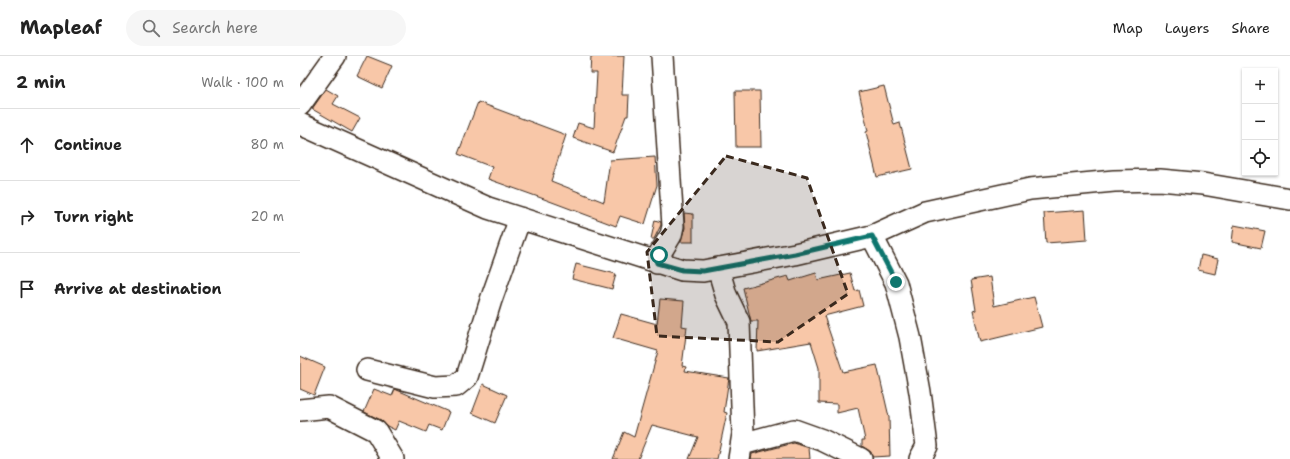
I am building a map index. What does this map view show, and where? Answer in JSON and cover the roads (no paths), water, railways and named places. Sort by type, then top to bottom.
[{"type":"street","points":[[300,105],[335,56]]},
{"type":"street","points":[[657,263],[656,260],[671,236],[672,226],[662,56]]},
{"type":"street","points":[[300,124],[488,208],[682,270],[703,271],[795,254],[872,236],[925,212],[1030,189],[1114,181],[1160,180],[1203,184],[1290,199]]},
{"type":"street","points":[[367,370],[435,387],[456,386],[468,377],[491,300],[520,218]]},
{"type":"street","points":[[872,236],[896,282],[910,336],[920,392],[927,446],[920,459]]},
{"type":"street","points":[[718,268],[726,295],[739,322],[741,451],[794,430],[822,440],[862,459]]},
{"type":"street","points":[[300,410],[328,407],[376,431],[393,459]]}]
